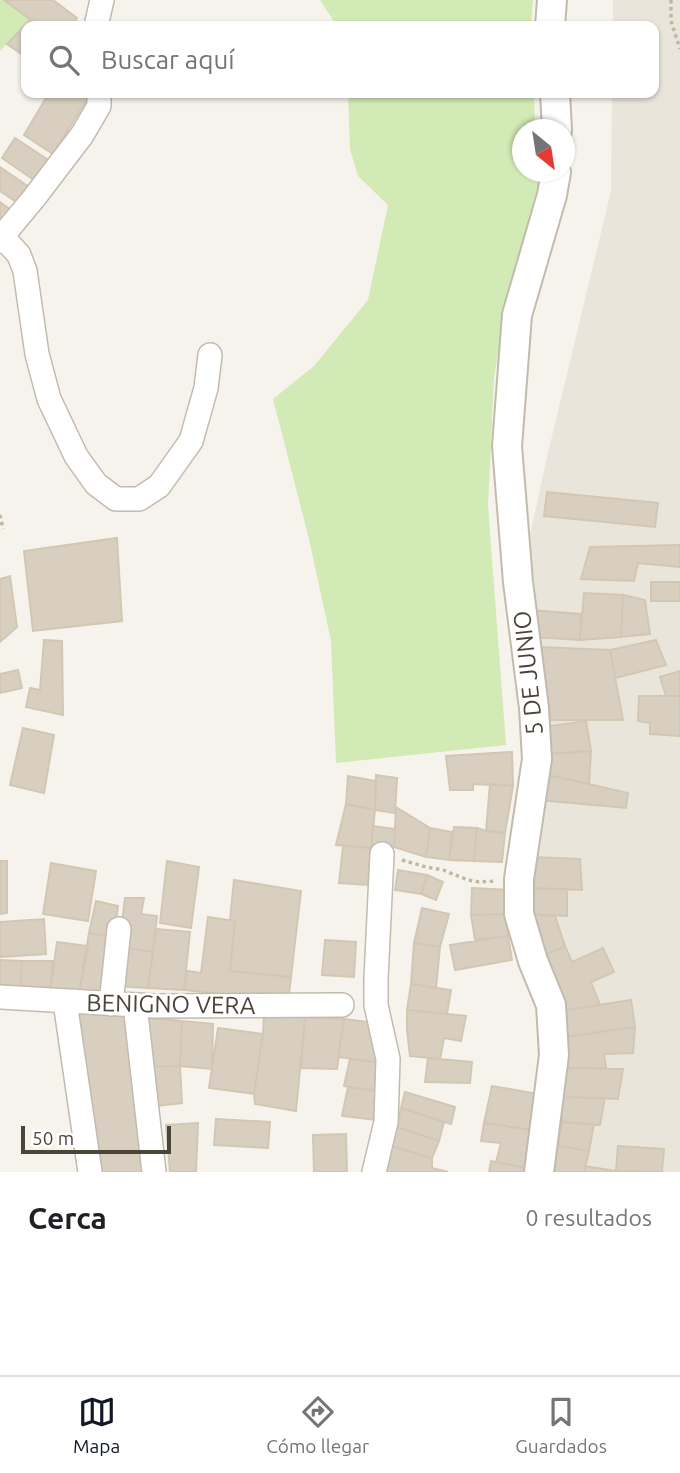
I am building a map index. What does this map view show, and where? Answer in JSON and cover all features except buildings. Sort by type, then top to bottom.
[{"type":"street","points":[[97,21],[102,0]]},
{"type":"street","points":[[550,21],[552,0]]},
{"type":"street","points":[[99,98],[99,106],[82,135],[0,239],[19,255],[25,271],[37,354],[49,399],[76,456],[96,484],[116,499],[139,499],[159,486],[191,441],[206,388],[210,355]]},
{"type":"street","points":[[555,98],[556,119]]},
{"type":"street","name":"5 DE JUNIO","points":[[539,1172],[554,1055],[551,1005],[533,961],[519,914],[519,879],[537,759],[507,446],[517,315],[554,182]]},
{"type":"street","points":[[374,1172],[386,1122],[388,1059],[376,1005],[382,854]]},
{"type":"street","points":[[111,1003],[119,929]]},
{"type":"street","name":"BENIGNO VERA","points":[[0,997],[154,1006],[342,1005]]},
{"type":"street","points":[[65,1002],[90,1172]]},
{"type":"street","points":[[135,1004],[154,1172]]},
{"type":"path","points":[[671,0],[671,21],[680,49]]},
{"type":"path","points":[[0,515],[3,529]]},
{"type":"path","points":[[382,854],[478,882],[519,879]]},
{"type":"shaded area","points":[[613,0],[680,0],[680,1172],[556,1172],[574,1085],[542,1013],[520,951],[524,785],[512,619],[547,457],[611,191],[612,98],[659,98],[659,21],[613,21]]},
{"type":"green space","points":[[0,0],[4,0],[30,20],[21,21],[21,29],[0,51]]},
{"type":"green space","points":[[320,0],[533,0],[531,21],[334,21]]},
{"type":"green space","points":[[348,98],[534,98],[535,119],[512,119],[512,182],[540,182],[541,189],[506,306],[494,378],[488,506],[506,745],[336,763],[331,641],[309,539],[273,399],[314,366],[368,300],[388,205],[358,176],[350,149]]}]
